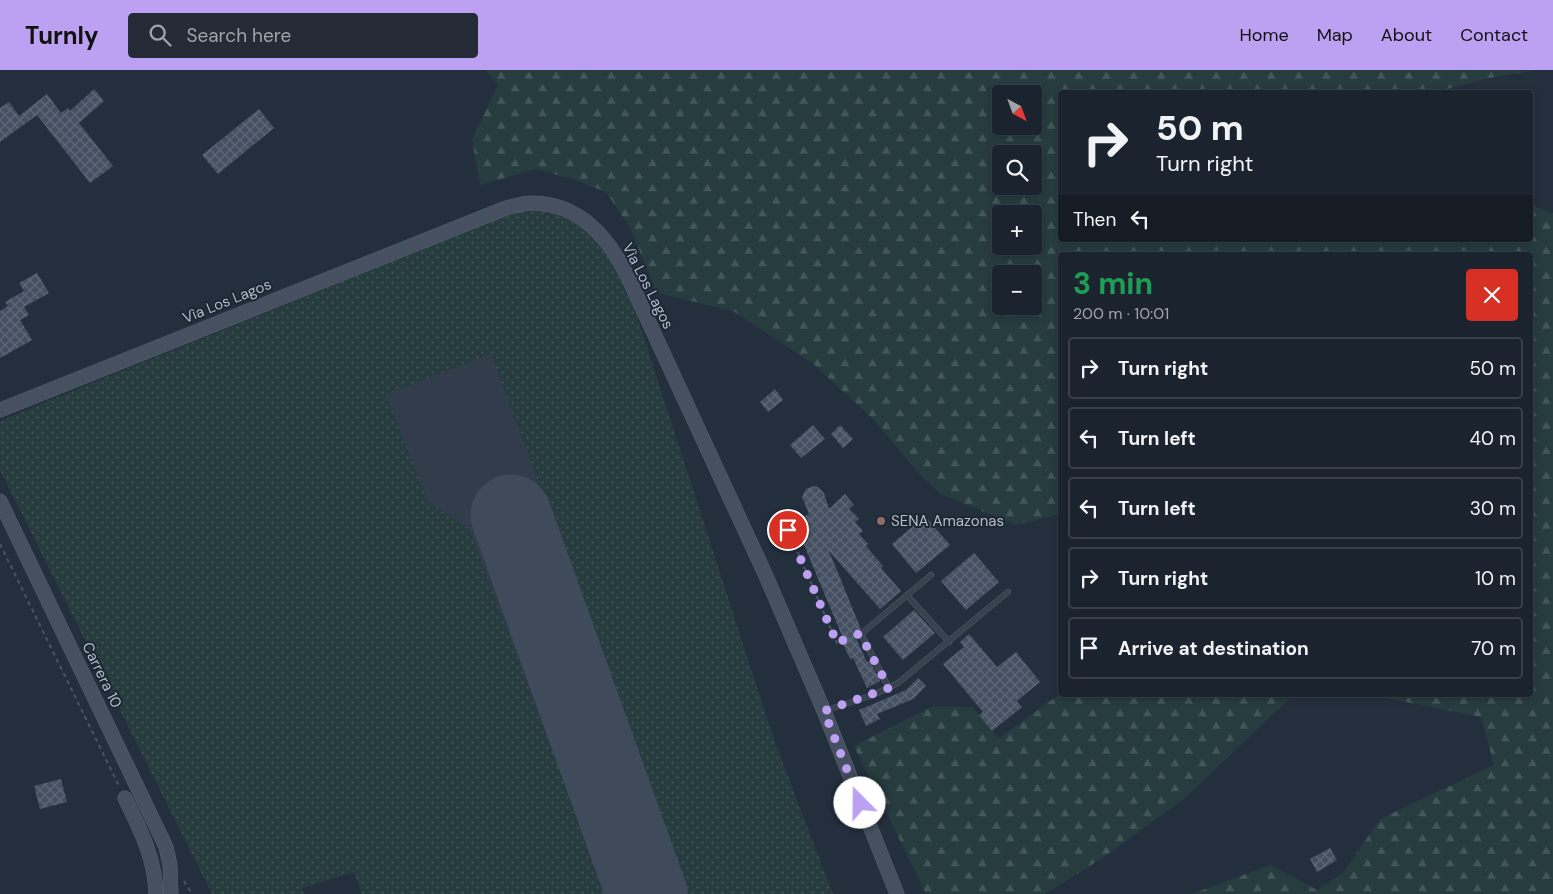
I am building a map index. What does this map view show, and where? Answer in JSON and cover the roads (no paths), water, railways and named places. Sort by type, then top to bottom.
[{"type":"main road","name":"Vìa Los Lagos","points":[[0,410],[482,216],[506,208],[531,203],[548,204],[576,214],[589,223],[618,256],[766,576],[824,711],[897,894]]},
{"type":"main road","name":"Carrera 10","points":[[0,501],[166,847],[170,865],[171,894]]},
{"type":"main road","points":[[125,798],[148,846],[153,864],[156,894]]},
{"type":"lane","points":[[889,688],[860,634],[931,575]]},
{"type":"lane","points":[[824,711],[889,688],[908,676],[1008,592]]},
{"type":"lane","points":[[907,595],[949,642]]},
{"type":"place","name":"SENA Amazonas","points":[[881,521]]}]
